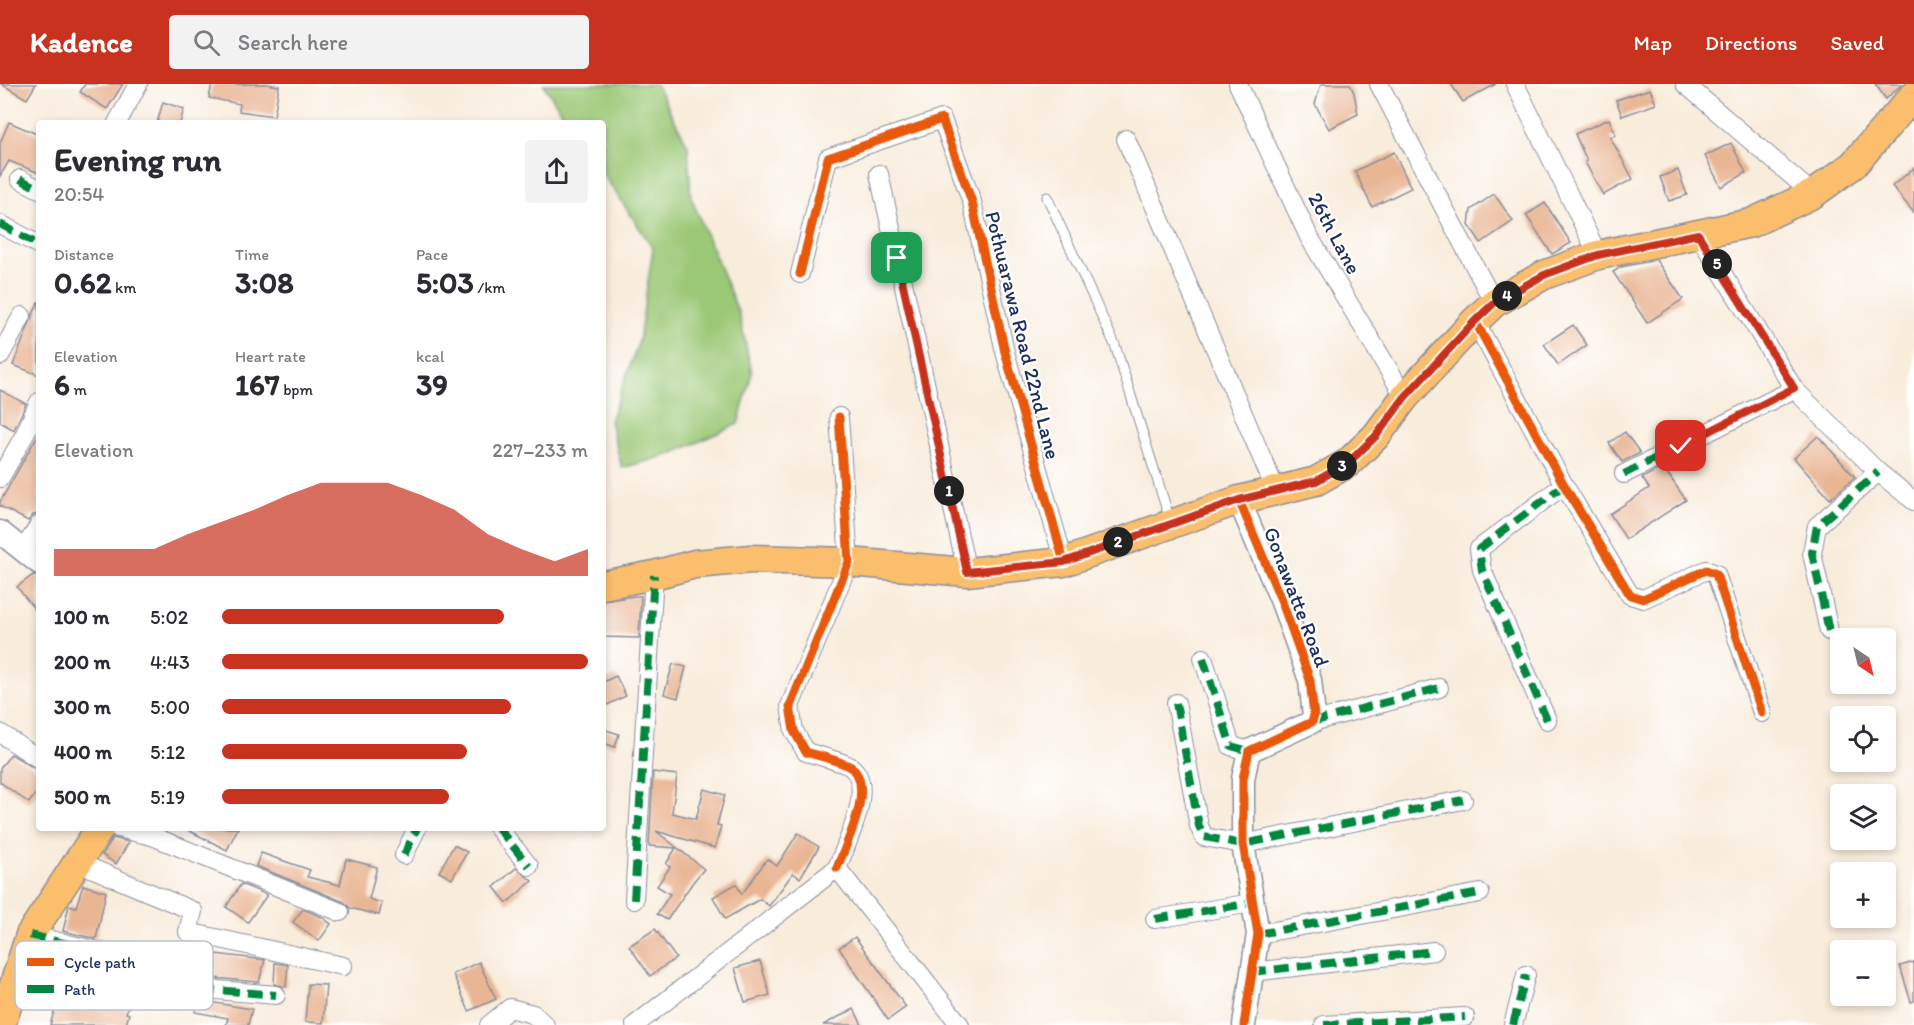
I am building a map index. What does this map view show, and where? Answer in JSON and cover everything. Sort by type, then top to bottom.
[{"type":"main road","points":[[606,584],[695,564],[751,559],[849,562],[967,572],[1064,562],[1239,500],[1316,481],[1348,463],[1376,436],[1405,397],[1484,312],[1544,275],[1598,255],[1751,223],[1813,194],[1853,165],[1912,101]]},
{"type":"main road","points":[[28,941],[98,831]]},
{"type":"main road","points":[[0,1025],[15,980]]},
{"type":"street","points":[[119,120],[138,84]]},
{"type":"street","name":"26th Lane","points":[[1238,84],[1309,237],[1405,397]]},
{"type":"street","points":[[1378,84],[1564,485],[1630,595],[1643,599],[1706,570],[1716,574],[1762,713]]},
{"type":"street","points":[[1515,84],[1598,255]]},
{"type":"street","points":[[1685,84],[1813,194]]},
{"type":"street","name":"Pothuarawa Road 22nd Lane","points":[[800,274],[828,158],[942,119],[972,202],[1005,352],[1064,562]]},
{"type":"street","points":[[1126,139],[1276,491]]},
{"type":"street","points":[[879,174],[967,572]]},
{"type":"street","points":[[20,179],[36,187]]},
{"type":"street","points":[[0,224],[36,243]]},
{"type":"street","points":[[1698,234],[1794,388],[1878,472],[1914,501]]},
{"type":"street","points":[[2,349],[22,316]]},
{"type":"street","points":[[1624,474],[1794,388]]},
{"type":"street","points":[[0,478],[24,436],[36,409]]},
{"type":"street","points":[[635,1025],[837,868],[861,800],[861,784],[851,767],[806,752],[794,730],[790,706],[849,562],[839,417]]},
{"type":"street","points":[[1829,631],[1812,553],[1817,526],[1878,472]]},
{"type":"street","points":[[1547,720],[1482,570],[1479,549],[1564,485]]},
{"type":"street","name":"Gonawatte Road","points":[[1239,500],[1282,602],[1310,680],[1314,717],[1312,722]]},
{"type":"street","points":[[0,532],[31,557],[36,537]]},
{"type":"street","points":[[634,900],[654,575]]},
{"type":"street","points":[[1203,658],[1231,746],[1249,751],[1312,722],[1439,688]]},
{"type":"street","points":[[1176,703],[1198,826],[1204,837],[1243,844],[1463,800]]},
{"type":"street","points":[[0,733],[36,757]]},
{"type":"street","points":[[1244,1025],[1258,934],[1243,844],[1243,779],[1249,751]]},
{"type":"street","points":[[131,831],[152,836],[340,912]]},
{"type":"street","points":[[404,855],[416,831]]},
{"type":"street","points":[[500,831],[529,866]]},
{"type":"street","points":[[77,862],[193,910],[188,932],[343,966]]},
{"type":"street","points":[[837,868],[960,1025]]},
{"type":"street","points":[[1258,934],[1480,892]]},
{"type":"street","points":[[1155,919],[1252,903]]},
{"type":"street","points":[[30,935],[55,941]]},
{"type":"street","points":[[1252,972],[1434,951]]},
{"type":"street","points":[[1513,1025],[1526,975]]},
{"type":"street","points":[[213,990],[276,995]]},
{"type":"street","points":[[489,1025],[510,1008],[533,1014],[545,1025]]},
{"type":"street","points":[[1324,1025],[1465,1017]]},
{"type":"lane","points":[[1047,197],[1115,345],[1170,523]]},
{"type":"green space","points":[[543,84],[656,84],[688,146],[691,197],[739,314],[752,373],[738,424],[669,455],[622,468],[610,421],[639,341],[653,248],[606,178],[606,120],[567,120]]},
{"type":"building","points":[[1,84],[36,84],[27,99]]},
{"type":"building","points":[[85,84],[123,84],[107,109],[80,92]]},
{"type":"building","points":[[212,84],[279,86],[274,116],[239,111],[240,104],[209,98]]},
{"type":"building","points":[[1321,84],[1350,84],[1358,114],[1329,129],[1315,104]]},
{"type":"building","points":[[1451,84],[1496,84],[1463,102]]},
{"type":"building","points":[[1875,84],[1902,84],[1886,99]]},
{"type":"building","points":[[1650,89],[1656,104],[1622,116],[1616,100]]},
{"type":"building","points":[[163,102],[184,109],[181,120],[158,120]]},
{"type":"building","points":[[1609,119],[1616,135],[1610,137],[1633,179],[1603,195],[1585,162],[1587,161],[1575,134]]},
{"type":"building","points":[[9,122],[36,134],[36,172],[9,161],[0,176],[0,143]]},
{"type":"building","points":[[1731,143],[1746,173],[1721,187],[1705,156]]},
{"type":"building","points":[[1394,152],[1411,188],[1372,207],[1355,171]]},
{"type":"building","points":[[1914,168],[1914,213],[1892,186]]},
{"type":"building","points":[[1678,170],[1687,195],[1669,201],[1660,177]]},
{"type":"building","points":[[1494,194],[1513,221],[1481,243],[1469,225],[1471,210]]},
{"type":"building","points":[[1545,203],[1571,243],[1552,254],[1526,215]]},
{"type":"building","points":[[1656,260],[1683,299],[1647,323],[1613,272],[1621,267]]},
{"type":"building","points":[[36,307],[36,374],[13,365]]},
{"type":"building","points":[[1573,325],[1587,345],[1558,365],[1544,344]]},
{"type":"building","points":[[0,390],[26,404],[14,430],[0,422]]},
{"type":"building","points":[[1625,432],[1640,453],[1622,462],[1609,443]]},
{"type":"building","points":[[1818,436],[1855,477],[1830,499],[1794,458]]},
{"type":"building","points":[[36,438],[36,514],[28,521],[0,506],[0,502]]},
{"type":"building","points":[[1663,467],[1686,500],[1626,539],[1610,514],[1649,488],[1642,478]]},
{"type":"building","points":[[33,575],[36,576],[36,611],[17,587]]},
{"type":"building","points":[[641,596],[639,638],[606,637],[606,601]]},
{"type":"building","points":[[673,664],[686,667],[678,698],[664,694]]},
{"type":"building","points":[[616,676],[626,696],[606,706],[606,681]]},
{"type":"building","points":[[606,730],[619,734],[615,747],[606,744]]},
{"type":"building","points":[[11,754],[36,769],[36,793],[29,803],[0,782],[0,768]]},
{"type":"building","points":[[653,772],[677,775],[672,813],[696,819],[704,789],[725,795],[717,825],[721,826],[715,848],[656,831],[704,869],[667,920],[657,914],[670,894],[657,886],[670,867],[666,864],[676,848],[649,846]]},
{"type":"building","points":[[190,831],[236,831],[227,850]]},
{"type":"building","points":[[798,833],[819,847],[800,878],[793,873],[769,906],[760,899],[725,919],[713,897],[736,884],[742,894],[767,859],[777,866]]},
{"type":"building","points":[[113,838],[129,842],[116,864],[102,855]]},
{"type":"building","points":[[454,845],[467,852],[452,879],[439,872]]},
{"type":"building","points":[[261,853],[310,870],[307,877],[340,885],[346,859],[377,867],[369,899],[382,903],[379,915],[350,908],[344,902],[256,866]]},
{"type":"building","points":[[516,868],[532,881],[507,903],[494,887]]},
{"type":"building","points":[[241,884],[267,895],[248,922],[226,907]]},
{"type":"building","points":[[83,885],[106,892],[96,939],[63,931],[69,905],[76,907]]},
{"type":"building","points":[[303,909],[322,917],[331,924],[319,941],[293,922]]},
{"type":"building","points":[[655,929],[676,958],[650,976],[629,946]]},
{"type":"building","points":[[855,937],[906,1007],[888,1020],[839,948]]},
{"type":"building","points":[[216,954],[265,960],[259,982],[213,978]]},
{"type":"building","points":[[760,961],[770,995],[745,1002],[735,968]]},
{"type":"building","points":[[479,962],[496,999],[469,1011],[453,974]]},
{"type":"building","points":[[1914,962],[1914,1001],[1911,1002],[1900,966]]},
{"type":"building","points":[[275,963],[288,965],[286,987],[274,984]]},
{"type":"building","points":[[308,984],[326,985],[323,1023],[305,1022]]},
{"type":"building","points":[[213,1003],[252,1009],[248,1025],[226,1025],[228,1018],[195,1012],[195,1010],[213,1010]]},
{"type":"building","points":[[854,1009],[862,1025],[823,1025]]},
{"type":"building","points":[[55,1010],[127,1010],[126,1013],[129,1014],[126,1025],[50,1025]]},
{"type":"marked path","points":[[20,179],[36,187]]},
{"type":"marked path","points":[[0,224],[36,243]]},
{"type":"marked path","points":[[1624,474],[1794,389]]},
{"type":"marked path","points":[[1829,631],[1812,553],[1817,526],[1878,472]]},
{"type":"marked path","points":[[1547,720],[1482,570],[1479,549],[1564,485]]},
{"type":"marked path","points":[[634,900],[654,575]]},
{"type":"marked path","points":[[1203,658],[1231,746],[1249,751]]},
{"type":"marked path","points":[[1312,722],[1439,688]]},
{"type":"marked path","points":[[1176,703],[1199,826],[1204,837],[1243,844],[1463,800]]},
{"type":"marked path","points":[[404,855],[416,831]]},
{"type":"marked path","points":[[500,831],[529,866]]},
{"type":"marked path","points":[[1258,934],[1480,893]]},
{"type":"marked path","points":[[1155,919],[1252,903]]},
{"type":"marked path","points":[[30,935],[55,941]]},
{"type":"marked path","points":[[1252,972],[1434,951]]},
{"type":"marked path","points":[[1513,1025],[1526,975]]},
{"type":"marked path","points":[[213,990],[276,995]]},
{"type":"marked path","points":[[1324,1025],[1465,1017]]},
{"type":"cycle path","points":[[800,274],[828,158],[942,119],[972,202],[1005,352],[1064,562]]},
{"type":"cycle path","points":[[1475,321],[1564,485],[1630,595],[1643,599],[1706,570],[1716,574],[1762,713]]},
{"type":"cycle path","points":[[837,868],[857,816],[861,787],[858,776],[847,765],[806,752],[794,731],[790,706],[849,562],[839,417]]},
{"type":"cycle path","points":[[1239,500],[1282,602],[1310,680],[1314,716],[1312,722],[1249,751],[1243,779],[1243,844],[1258,934],[1244,1025]]},
{"type":"route","points":[[897,258],[967,572],[1064,562],[1239,500],[1316,481],[1348,463],[1376,436],[1405,397],[1494,303],[1544,275],[1598,255],[1698,234],[1794,388],[1681,446]]}]
